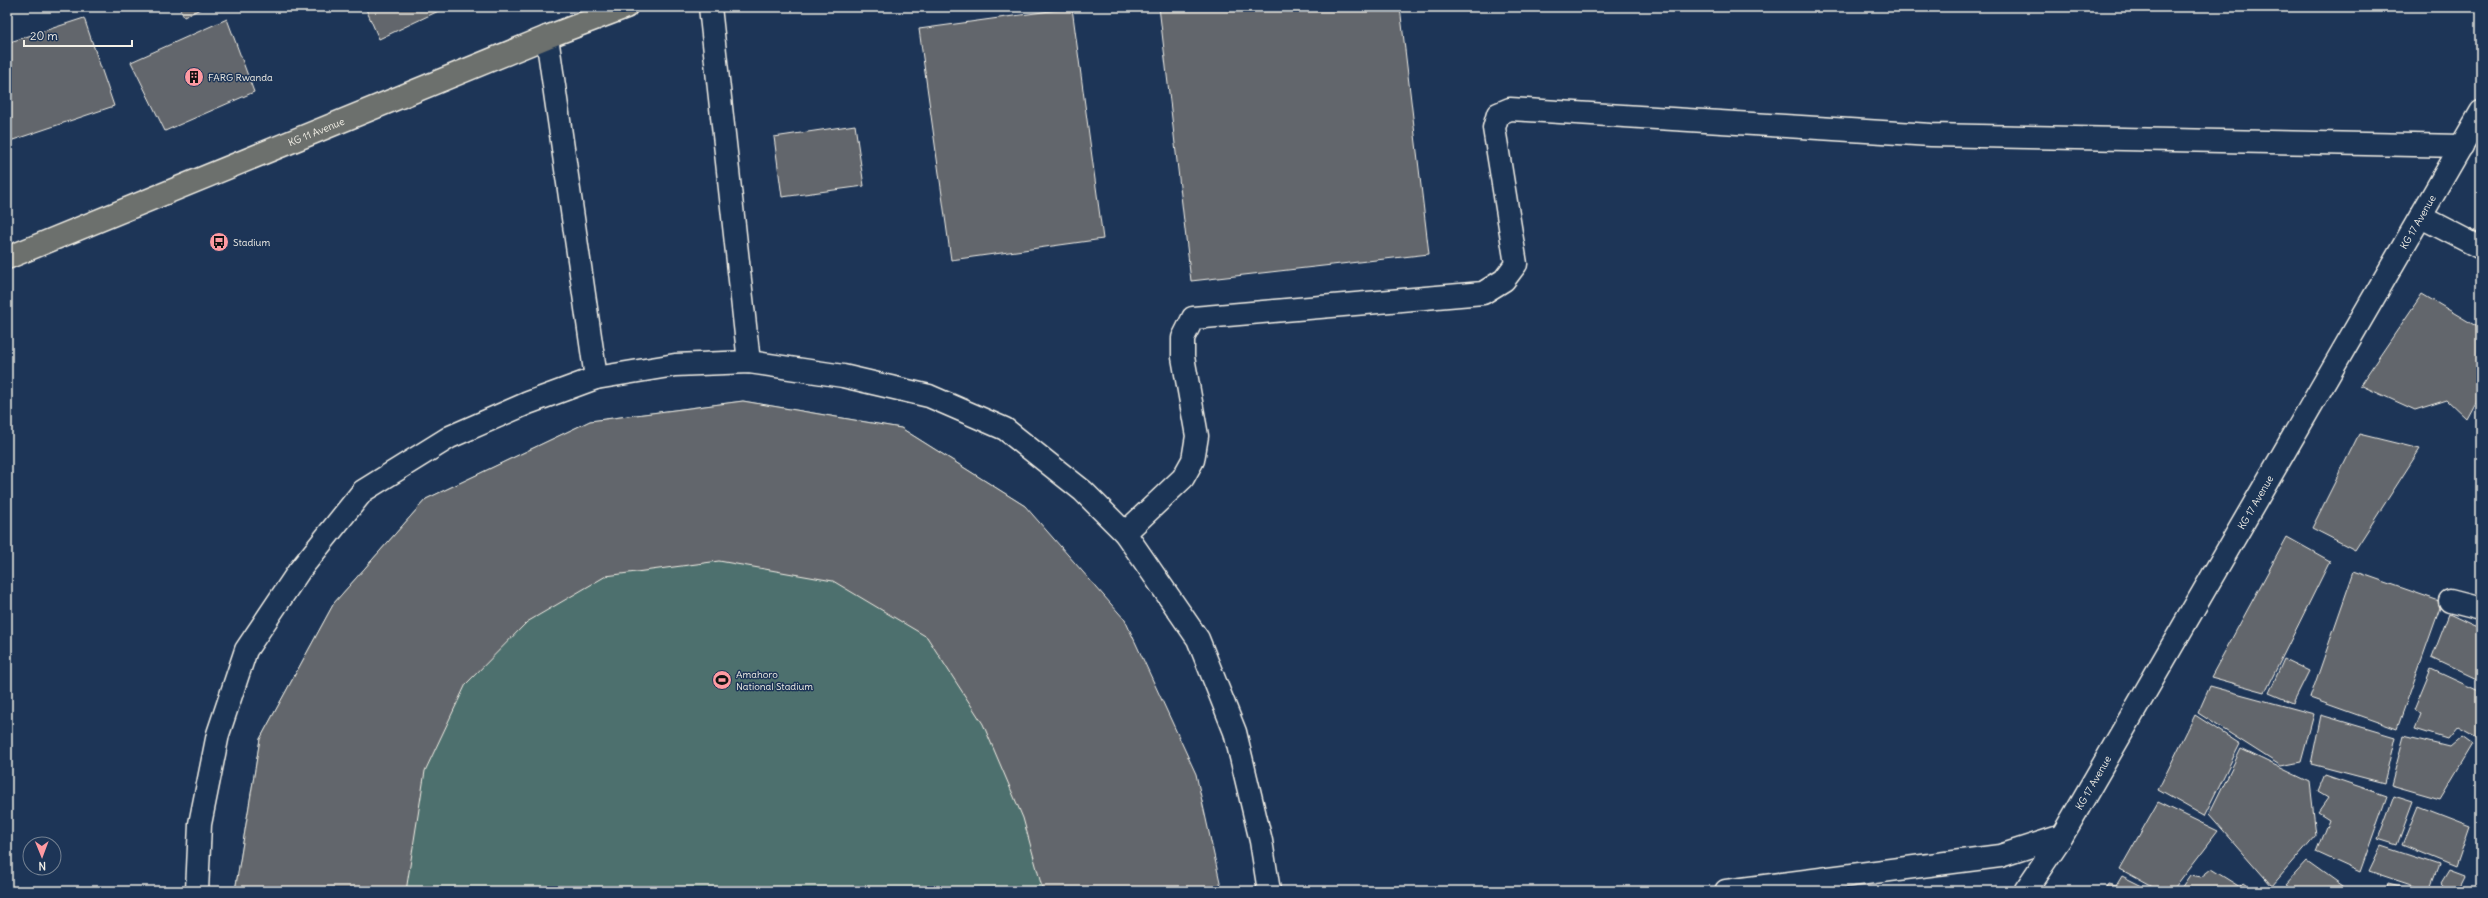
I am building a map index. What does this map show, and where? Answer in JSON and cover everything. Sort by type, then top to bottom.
[{"type":"main road","name":"KG 11 Avenue","points":[[7,258],[547,37],[599,12],[626,7]]},
{"type":"street","points":[[710,7],[749,362]]},
{"type":"street","points":[[547,37],[596,378]]},
{"type":"street","points":[[1125,533],[1183,478],[1193,460],[1197,436],[1183,357],[1183,338],[1192,318],[1483,293],[1504,280],[1516,264],[1494,128],[1498,114],[1510,109],[1930,135],[2462,146]]},
{"type":"street","name":"KG 17 Avenue","points":[[2025,891],[2062,836],[2481,112]]},
{"type":"street","points":[[2421,217],[2481,248]]},
{"type":"street","points":[[197,891],[200,824],[218,734],[246,650],[299,571],[363,491],[450,437],[528,403],[596,378],[675,365],[749,362],[843,376],[929,396],[1005,429],[1083,491],[1125,533],[1200,646],[1235,732],[1261,841],[1269,891]]},
{"type":"street","points":[[2450,601],[2481,608]]},
{"type":"street","points":[[1726,891],[2000,856],[2062,836]]},
{"type":"green space","name":"Amahoro National Stadium","points":[[743,401],[901,428],[1025,506],[1222,891],[235,891],[260,739],[334,603],[426,499],[590,421]]},
{"type":"building","points":[[179,7],[204,7],[184,17]]},
{"type":"building","points":[[365,7],[447,7],[379,39]]},
{"type":"building","points":[[1159,7],[1400,7],[1429,254],[1191,281]]},
{"type":"building","points":[[1072,8],[1103,239],[951,260],[919,29]]},
{"type":"building","points":[[84,18],[114,106],[7,142],[7,43]]},
{"type":"building","name":"FARG Rwanda","points":[[227,19],[254,92],[165,131],[131,62]]},
{"type":"building","points":[[855,125],[864,186],[782,197],[774,137]]},
{"type":"building","points":[[2422,294],[2481,329],[2481,393],[2467,419],[2447,400],[2415,410],[2360,385]]},
{"type":"building","points":[[743,401],[901,428],[1025,506],[1125,620],[1196,774],[1222,891],[1043,891],[1023,818],[983,724],[927,637],[833,581],[719,561],[606,576],[527,622],[466,684],[425,771],[406,891],[235,891],[260,739],[334,603],[426,499],[590,421]]},
{"type":"building","points":[[2359,434],[2420,449],[2355,550],[2312,528]]},
{"type":"building","points":[[2287,537],[2330,561],[2265,692],[2211,677]]},
{"type":"building","points":[[2354,571],[2442,602],[2397,729],[2310,698]]},
{"type":"building","points":[[2449,614],[2481,629],[2481,681],[2432,658]]},
{"type":"building","points":[[2284,659],[2309,671],[2293,703],[2269,693]]},
{"type":"building","points":[[2431,669],[2481,692],[2481,732],[2477,738],[2457,727],[2447,739],[2415,729],[2421,714],[2414,710]]},
{"type":"building","points":[[2210,686],[2314,714],[2301,762],[2281,766],[2198,713]]},
{"type":"building","points":[[2195,715],[2240,744],[2204,816],[2158,790]]},
{"type":"building","points":[[2321,715],[2395,737],[2384,783],[2311,764]]},
{"type":"building","points":[[2404,736],[2449,747],[2462,736],[2473,744],[2440,799],[2391,785]]},
{"type":"building","points":[[2241,749],[2310,782],[2316,835],[2272,886],[2209,814]]},
{"type":"building","points":[[2325,775],[2387,796],[2360,872],[2316,852],[2329,819],[2318,812],[2328,798],[2318,792]]},
{"type":"building","points":[[2394,796],[2413,802],[2397,845],[2378,839]]},
{"type":"building","points":[[2158,802],[2218,831],[2172,891],[2160,891],[2120,869]]},
{"type":"building","points":[[2418,806],[2470,826],[2456,867],[2402,845]]},
{"type":"building","points":[[2381,846],[2439,865],[2429,891],[2369,871]]},
{"type":"building","points":[[2307,861],[2349,891],[2296,891],[2286,884]]},
{"type":"building","points":[[2211,869],[2240,887],[2244,883],[2255,891],[2180,891],[2191,875],[2201,877]]},
{"type":"building","points":[[2449,870],[2465,876],[2458,890],[2459,891],[2448,891],[2441,883]]},
{"type":"building","points":[[2122,876],[2152,891],[2104,891],[2108,884],[2116,886]]},
{"type":"building","points":[[2388,884],[2416,891],[2386,891]]},
{"type":"place","name":"FARG Rwanda","points":[[194,77]]},
{"type":"place","name":"Stadium","points":[[219,242]]},
{"type":"place","name":"Amahoro National Stadium","points":[[722,680]]}]
